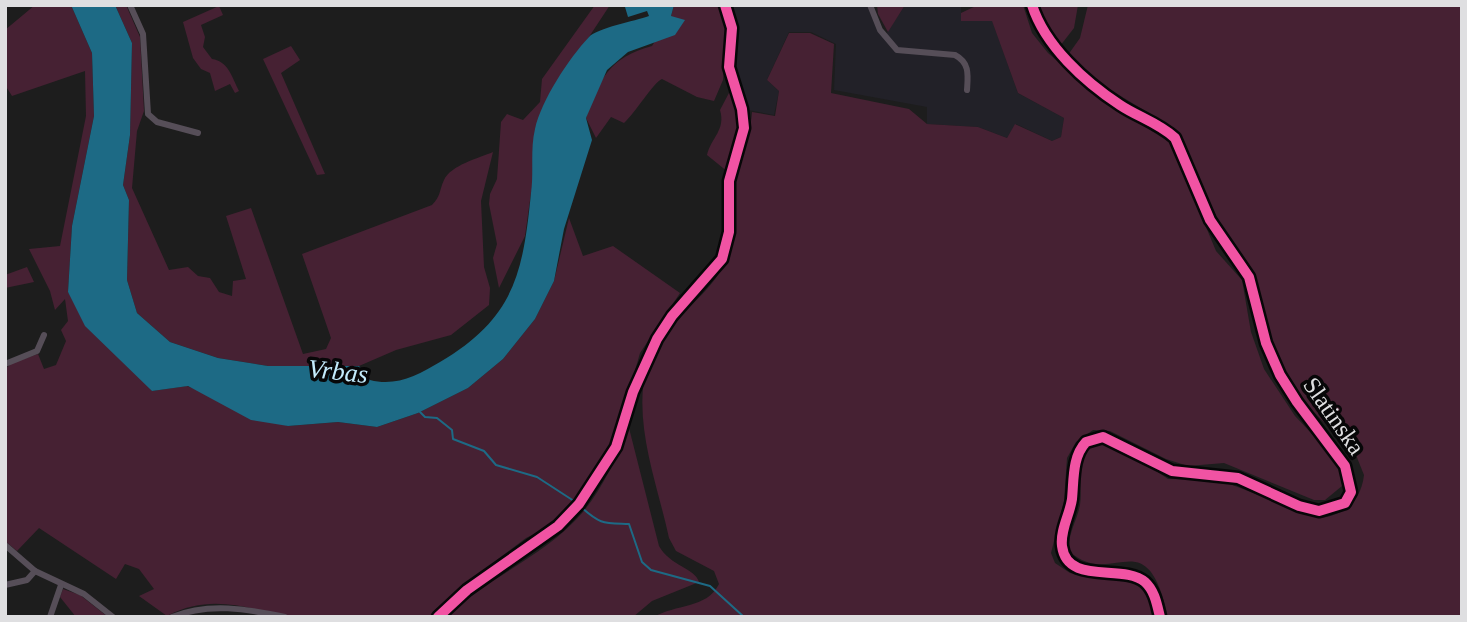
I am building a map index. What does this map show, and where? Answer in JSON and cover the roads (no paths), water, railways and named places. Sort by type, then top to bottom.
[{"type":"street","points":[[130,5],[143,34],[148,114],[157,122],[198,133]]},
{"type":"street","points":[[439,617],[467,590],[558,526],[578,505],[616,447],[633,393],[657,339],[672,316],[717,266],[727,248],[729,181],[742,139],[744,118],[729,67],[732,28],[725,5]]},
{"type":"street","points":[[870,5],[880,30],[897,50],[955,55],[962,59],[968,71],[967,90]]},
{"type":"street","name":"Slatinska","points":[[1032,5],[1049,40],[1060,53],[1118,103],[1175,138],[1210,220],[1223,243],[1249,276],[1266,343],[1280,375],[1297,402],[1336,452],[1351,482],[1351,492],[1345,503],[1320,511],[1299,506],[1238,478],[1172,471],[1103,437],[1086,442],[1076,459],[1071,506],[1063,534],[1062,546],[1066,558],[1082,570],[1120,573],[1144,581],[1154,596],[1160,617]]},
{"type":"street","points":[[5,364],[37,351],[44,335]]},
{"type":"street","points":[[5,545],[35,571],[84,594],[113,617]]},
{"type":"street","points":[[5,585],[27,580],[35,571]]},
{"type":"street","points":[[50,617],[61,585]]},
{"type":"street","points":[[172,617],[194,610],[227,608],[285,617]]},
{"type":"water","name":"Vrbas","points":[[71,5],[115,5],[132,43],[130,135],[123,185],[129,200],[127,280],[137,313],[170,342],[218,358],[268,366],[359,366],[370,380],[380,382],[406,379],[440,362],[465,345],[499,311],[510,291],[524,247],[532,185],[532,153],[538,118],[557,80],[581,46],[593,34],[649,16],[647,11],[628,17],[625,7],[674,5],[671,16],[685,20],[675,35],[628,52],[607,70],[586,118],[592,140],[564,229],[554,281],[535,319],[503,359],[468,388],[418,413],[377,427],[338,422],[288,426],[251,420],[188,386],[152,391],[85,326],[68,292],[72,226],[94,116],[92,53]]},
{"type":"waterway","points":[[420,412],[425,417],[437,418],[452,430],[453,439],[484,451],[496,465],[537,477],[577,503]]},
{"type":"waterway","points":[[581,507],[603,522],[629,524],[642,562],[651,570],[710,586],[744,617]]}]
